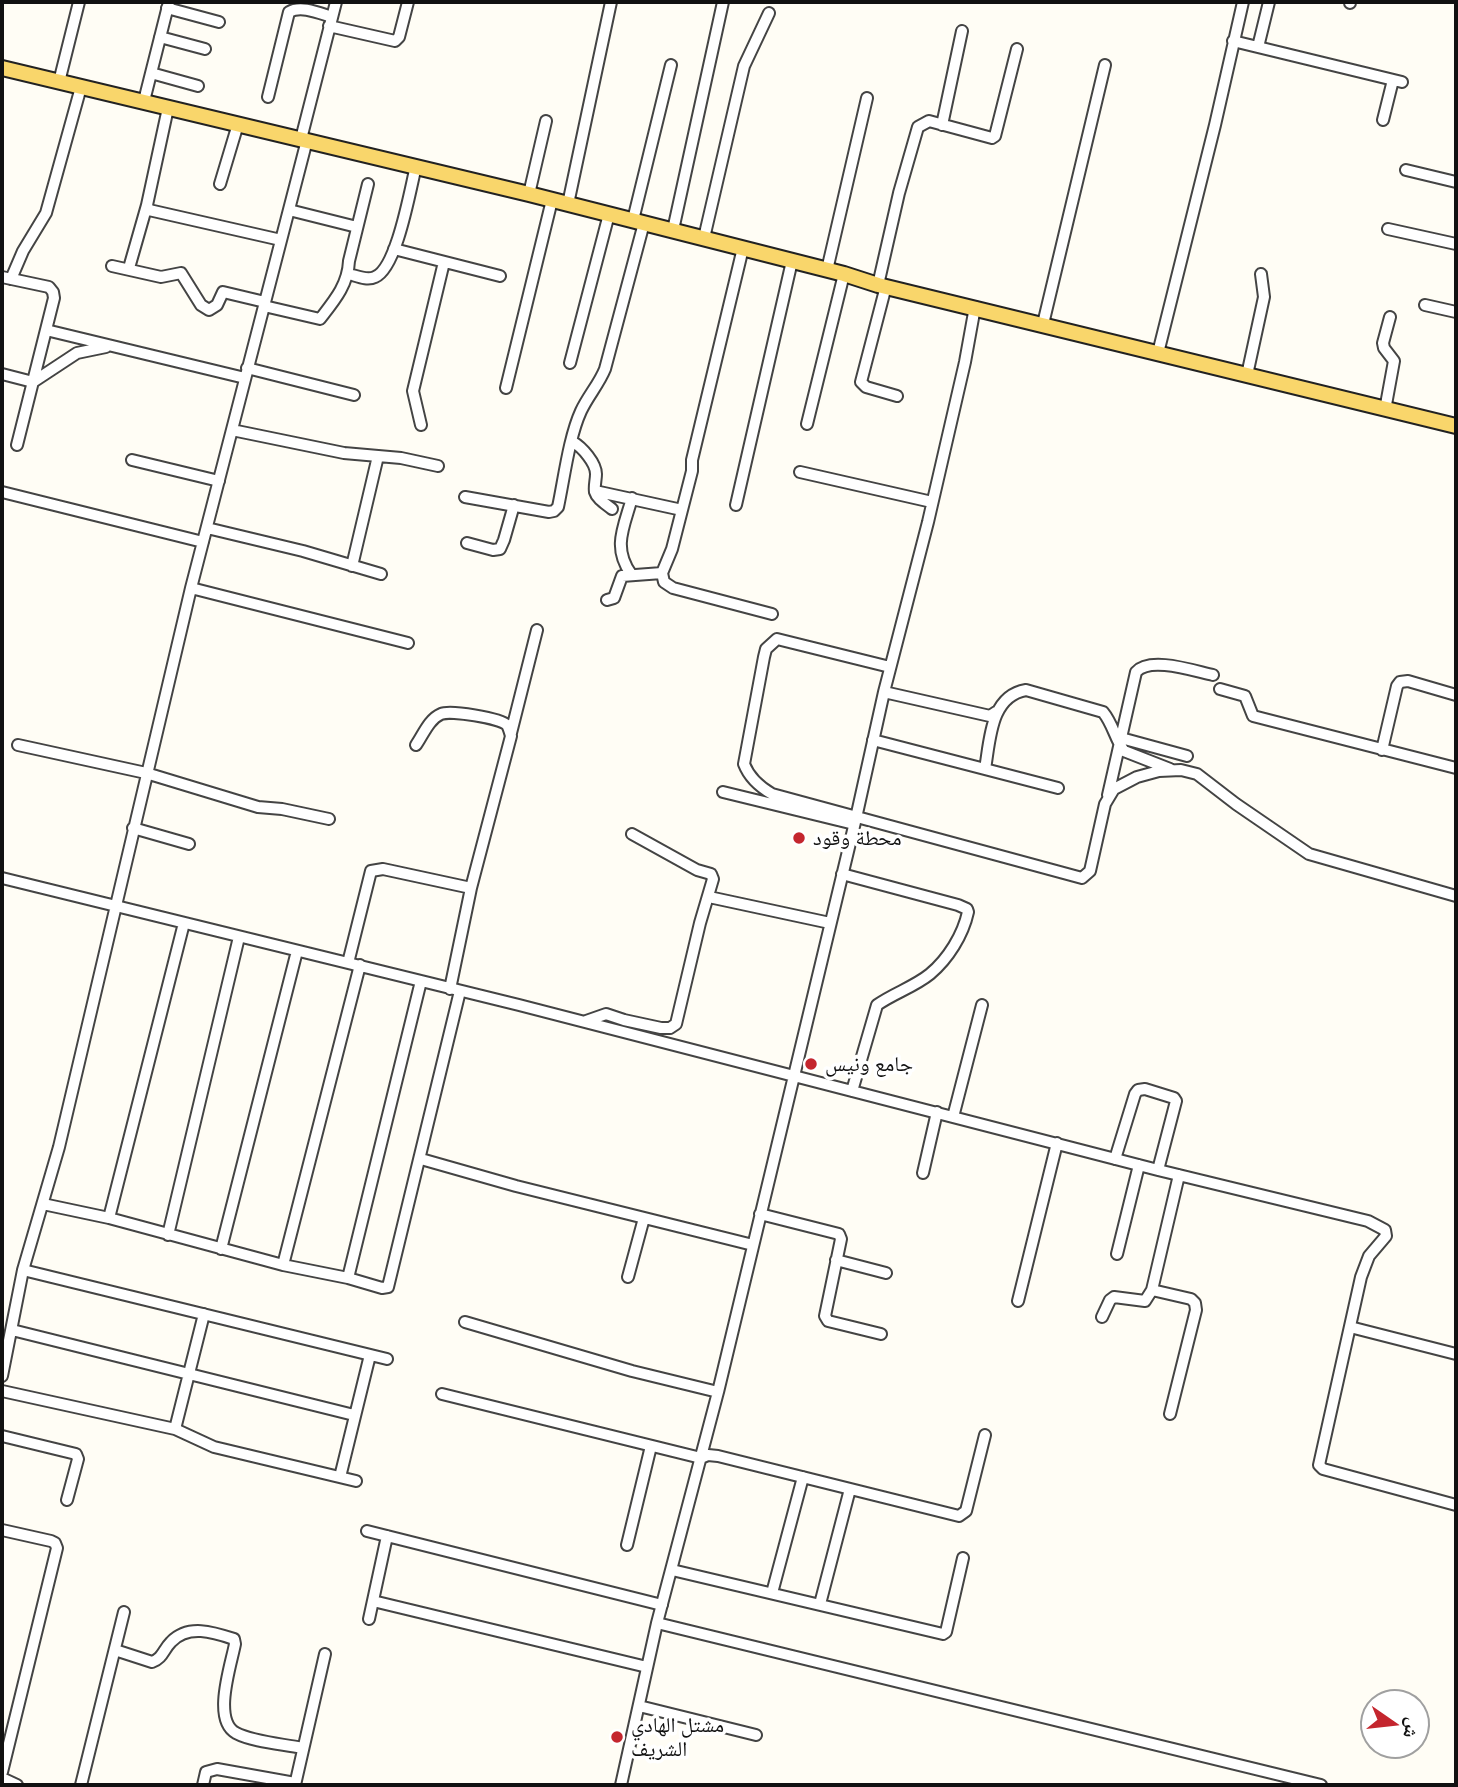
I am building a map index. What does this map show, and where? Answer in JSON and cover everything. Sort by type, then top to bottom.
[{"type":"main road","points":[[2,68],[416,166],[844,274],[882,286],[1456,426]]},
{"type":"street","points":[[59,82],[79,2]]},
{"type":"street","points":[[2,1376],[23,1270],[59,1147],[132,828],[289,210],[335,2]]},
{"type":"street","points":[[268,97],[289,12],[293,9],[301,9],[395,41],[399,37],[408,2]]},
{"type":"street","points":[[568,204],[611,2]]},
{"type":"street","points":[[673,230],[723,2]]},
{"type":"street","points":[[1158,353],[1243,2]]},
{"type":"street","points":[[1258,47],[1269,2]]},
{"type":"street","points":[[144,101],[168,5],[219,22]]},
{"type":"street","points":[[704,238],[744,66],[769,13]]},
{"type":"street","points":[[942,125],[962,31]]},
{"type":"street","points":[[160,37],[205,50]]},
{"type":"street","points":[[1233,41],[1397,81],[1383,120]]},
{"type":"street","points":[[897,396],[866,387],[861,382],[915,137],[923,123],[929,121],[992,138],[995,136],[1017,50]]},
{"type":"street","points":[[466,497],[554,511],[558,507],[581,411],[600,382],[605,369],[671,65]]},
{"type":"street","points":[[1043,324],[1105,65]]},
{"type":"street","points":[[151,73],[198,86]]},
{"type":"street","points":[[17,445],[53,292],[49,287],[6,278],[46,213],[81,87]]},
{"type":"street","points":[[827,270],[867,98]]},
{"type":"street","points":[[129,268],[168,108]]},
{"type":"street","points":[[529,194],[546,121]]},
{"type":"street","points":[[220,184],[238,124]]},
{"type":"street","points":[[349,274],[367,279],[378,276],[387,265],[394,249],[416,166]]},
{"type":"street","points":[[1406,170],[1456,182]]},
{"type":"street","points":[[112,266],[162,277],[181,273],[201,305],[209,310],[217,305],[223,292],[320,319],[343,288],[349,274],[349,261],[368,184]]},
{"type":"street","points":[[506,388],[552,200]]},
{"type":"street","points":[[146,205],[149,210],[281,240]]},
{"type":"street","points":[[289,210],[357,227]]},
{"type":"street","points":[[570,363],[609,214]]},
{"type":"street","points":[[1388,229],[1456,244]]},
{"type":"street","points":[[743,248],[673,549],[662,573],[664,582],[673,588],[772,614]]},
{"type":"street","points":[[394,249],[500,276]]},
{"type":"street","points":[[736,505],[792,261]]},
{"type":"street","points":[[421,425],[413,391],[444,262]]},
{"type":"street","points":[[807,424],[844,274]]},
{"type":"street","points":[[1247,375],[1264,297],[1261,274]]},
{"type":"street","points":[[1424,305],[1456,312]]},
{"type":"street","points":[[621,1785],[657,1623],[718,1392],[890,667],[932,502],[975,307]]},
{"type":"street","points":[[1385,410],[1394,361],[1383,343],[1390,317]]},
{"type":"street","points":[[46,330],[120,348],[354,395]]},
{"type":"street","points":[[2,374],[33,382],[76,353],[103,347],[120,348]]},
{"type":"street","points":[[232,430],[344,453],[415,460],[438,466]]},
{"type":"street","points":[[573,442],[594,466],[595,491],[612,509]]},
{"type":"street","points":[[352,566],[378,456]]},
{"type":"street","points":[[132,460],[219,481]]},
{"type":"street","points":[[800,472],[932,502]]},
{"type":"street","points":[[595,491],[682,510]]},
{"type":"street","points":[[2,492],[203,542]]},
{"type":"street","points":[[631,574],[619,548],[632,498]]},
{"type":"street","points":[[467,543],[493,550],[500,549],[514,505]]},
{"type":"street","points":[[207,528],[303,551],[381,574]]},
{"type":"street","points":[[607,600],[614,598],[622,576],[662,573]]},
{"type":"street","points":[[191,588],[408,642]]},
{"type":"street","points":[[43,1204],[109,1218],[283,1265],[382,1288],[388,1287],[421,1160],[455,990],[471,888],[537,630]]},
{"type":"street","points":[[855,821],[842,813],[772,794],[758,784],[745,767],[764,657],[766,649],[777,639],[890,667]]},
{"type":"street","points":[[723,792],[948,841],[1082,878],[1090,872],[1136,672],[1144,665],[1168,666],[1213,675]]},
{"type":"street","points":[[1382,750],[1400,682],[1408,681],[1456,695]]},
{"type":"street","points":[[1220,689],[1245,696],[1253,716],[1456,768]]},
{"type":"street","points":[[884,692],[990,716],[1006,701],[1026,690],[1094,708],[1103,712],[1110,720],[1120,741],[1131,754],[1172,770],[1198,774],[1236,804],[1309,854],[1456,896]]},
{"type":"street","points":[[985,769],[996,712]]},
{"type":"street","points":[[416,745],[434,718],[443,713],[468,715],[505,724],[511,736]]},
{"type":"street","points":[[873,740],[1058,788]]},
{"type":"street","points":[[1120,741],[1187,756]]},
{"type":"street","points":[[18,745],[146,773],[258,807],[329,819]]},
{"type":"street","points":[[1105,804],[1114,789],[1122,784],[1148,774],[1172,770]]},
{"type":"street","points":[[132,828],[189,844]]},
{"type":"street","points":[[585,1021],[603,1014],[662,1028],[670,1028],[676,1024],[700,923],[709,897],[713,876],[632,834]]},
{"type":"street","points":[[283,1265],[354,964],[370,871],[383,869],[471,888]]},
{"type":"street","points":[[842,874],[958,905],[968,912],[960,936],[929,975],[877,1005],[852,1091]]},
{"type":"street","points":[[2,878],[585,1021],[1158,1170],[1368,1221],[1385,1230],[1386,1236],[1369,1256],[1365,1267],[1318,1461],[1320,1467],[1456,1505]]},
{"type":"street","points":[[709,897],[830,923]]},
{"type":"street","points":[[109,1218],[184,923]]},
{"type":"street","points":[[168,1236],[239,937]]},
{"type":"street","points":[[221,1249],[297,951]]},
{"type":"street","points":[[348,1278],[421,981]]},
{"type":"street","points":[[953,1116],[982,1004]]},
{"type":"street","points":[[1115,1159],[1135,1094],[1138,1090],[1145,1090],[1176,1100],[1158,1170]]},
{"type":"street","points":[[923,1173],[937,1112]]},
{"type":"street","points":[[1018,1301],[1057,1143]]},
{"type":"street","points":[[421,1160],[753,1245]]},
{"type":"street","points":[[1117,1254],[1139,1165]]},
{"type":"street","points":[[1102,1317],[1114,1297],[1145,1301],[1152,1290],[1179,1175]]},
{"type":"street","points":[[760,1214],[839,1234],[841,1240],[825,1312],[826,1319],[881,1334]]},
{"type":"street","points":[[628,1277],[644,1217]]},
{"type":"street","points":[[836,1260],[886,1273]]},
{"type":"street","points":[[23,1270],[387,1359]]},
{"type":"street","points":[[1152,1290],[1192,1299],[1195,1303],[1196,1310],[1170,1414]]},
{"type":"street","points":[[175,1429],[204,1314]]},
{"type":"street","points":[[465,1322],[632,1371],[718,1392]]},
{"type":"street","points":[[1350,1327],[1456,1354]]},
{"type":"street","points":[[12,1330],[355,1415]]},
{"type":"street","points":[[340,1477],[370,1355]]},
{"type":"street","points":[[2,1391],[175,1429],[214,1447],[356,1481]]},
{"type":"street","points":[[442,1394],[701,1458],[711,1454],[962,1516],[966,1511],[985,1435]]},
{"type":"street","points":[[2,1436],[76,1454],[78,1459],[67,1500]]},
{"type":"street","points":[[627,1545],[651,1446]]},
{"type":"street","points":[[772,1593],[803,1477]]},
{"type":"street","points":[[820,1604],[850,1489]]},
{"type":"street","points":[[2,1530],[51,1541],[57,1548],[2,1772]]},
{"type":"street","points":[[367,1531],[662,1605]]},
{"type":"street","points":[[369,1619],[387,1536]]},
{"type":"street","points":[[672,1570],[943,1634],[946,1632],[963,1559]]},
{"type":"street","points":[[373,1601],[647,1667]]},
{"type":"street","points":[[81,1785],[124,1612]]},
{"type":"street","points":[[657,1623],[1321,1785]]},
{"type":"street","points":[[114,1650],[152,1662],[161,1658],[170,1642],[188,1631],[208,1632],[233,1639],[235,1644],[224,1706],[225,1720],[235,1733],[302,1748]]},
{"type":"street","points":[[203,1785],[206,1772],[217,1769],[295,1784],[325,1654]]},
{"type":"street","points":[[639,1706],[756,1735]]},
{"type":"street","points":[[2,1777],[17,1785]]},
{"type":"place","name":"محطة وقود","points":[[799,838]]},
{"type":"place","name":"جامع ونيس","points":[[811,1064]]},
{"type":"place","name":"مشتل الهادي الشريف","points":[[617,1737]]}]
